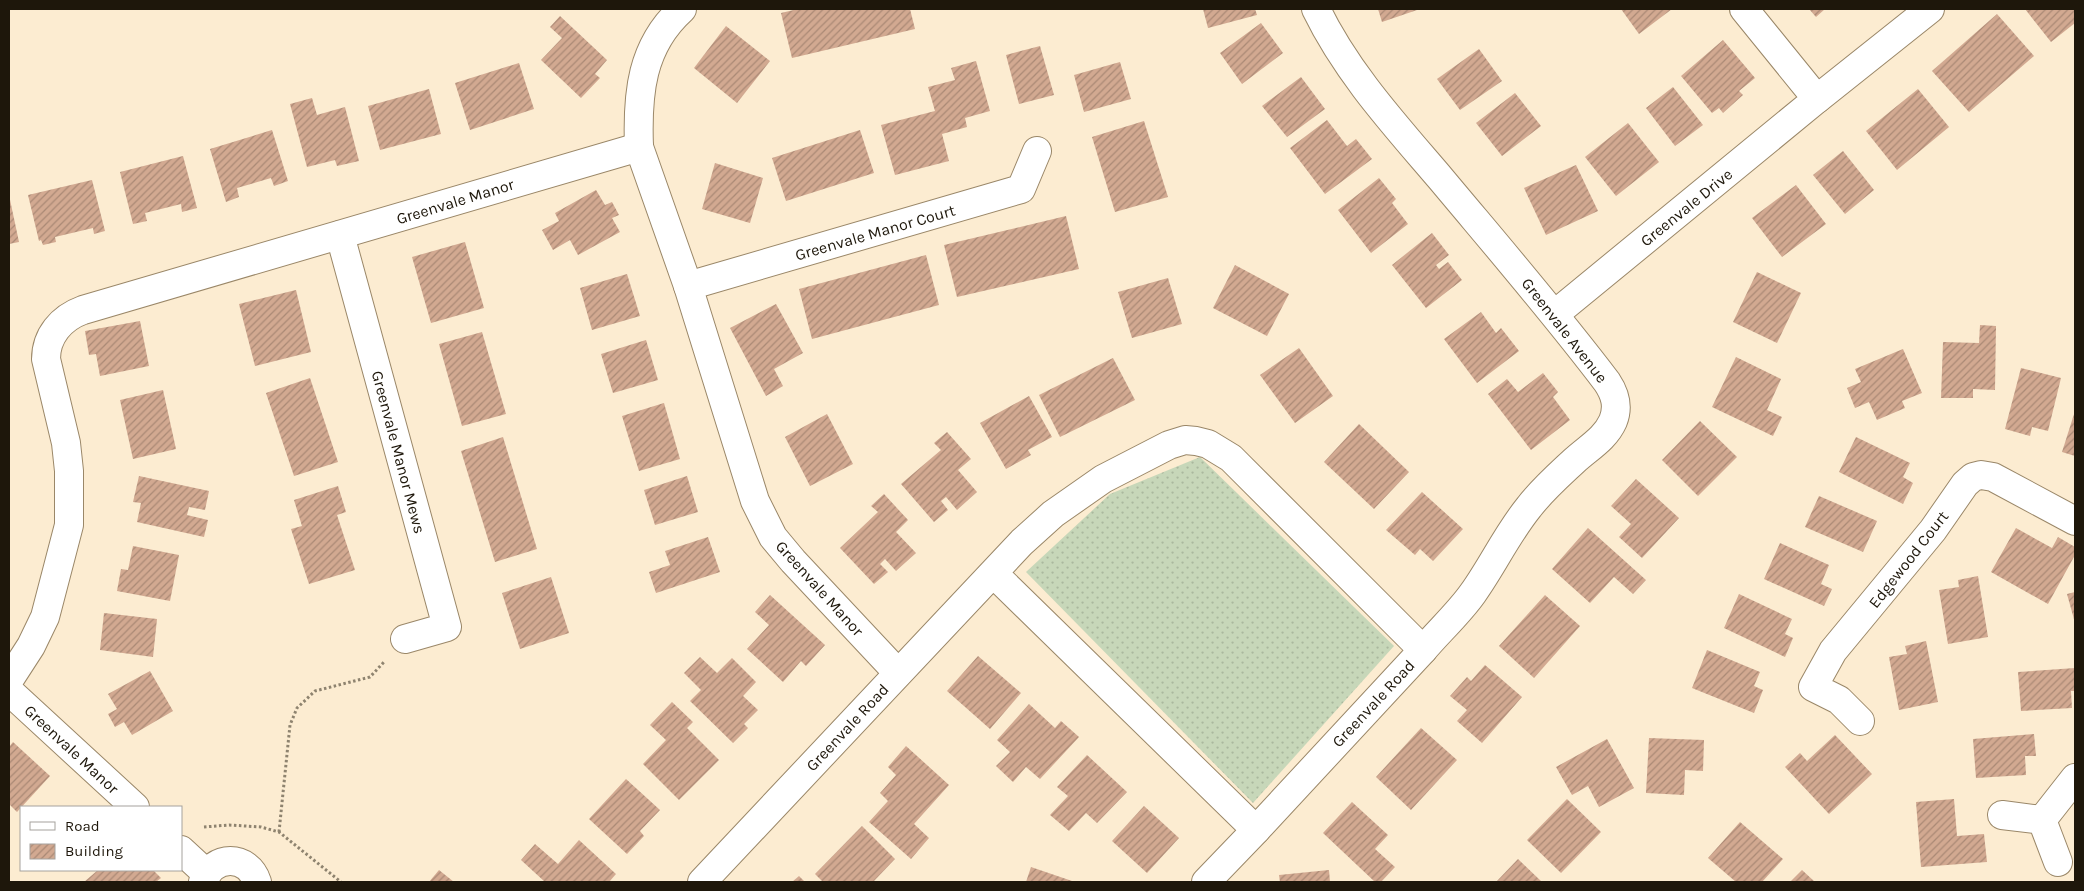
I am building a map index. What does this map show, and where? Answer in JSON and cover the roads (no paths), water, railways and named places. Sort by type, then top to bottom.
[{"type":"street","points":[[639,146],[638,112],[645,65],[662,30],[682,9]]},
{"type":"street","name":"Greenvale Avenue","points":[[1316,9],[1326,30],[1367,92],[1555,314],[1613,391],[1616,410],[1613,421],[1599,441],[1547,486],[1528,507],[1509,533],[1473,594],[1423,650]]},
{"type":"street","points":[[1744,9],[1816,99]]},
{"type":"street","name":"Greenvale Drive","points":[[1555,314],[1816,99],[1930,9]]},
{"type":"street","name":"Greenvale Manor","points":[[9,680],[31,646],[46,617],[68,525],[69,471],[66,444],[46,359],[46,351],[53,333],[66,319],[83,310],[639,146],[688,286],[755,501],[773,537],[793,562],[898,673]]},
{"type":"street","name":"Greenvale Manor Court","points":[[688,286],[1021,190],[1038,151]]},
{"type":"street","name":"Greenvale Manor Mews","points":[[340,235],[447,627],[405,639]]},
{"type":"street","name":"Greenvale Road","points":[[702,882],[1022,542],[1053,514],[1103,478],[1184,440],[1208,444],[1230,458],[1423,650],[1206,882]]},
{"type":"street","name":"Edgewood Court","points":[[1860,721],[1839,700],[1813,687],[1833,652],[1933,530],[1961,490],[1973,477],[1981,475],[1993,477],[2075,521]]},
{"type":"street","points":[[993,573],[1256,830]]},
{"type":"street","name":"Greenvale Manor","points":[[9,691],[134,806]]},
{"type":"street","points":[[2042,820],[2075,778]]},
{"type":"street","points":[[2002,815],[2042,820]]},
{"type":"street","points":[[2042,820],[2058,862]]},
{"type":"street","points":[[182,851],[205,878],[213,866],[232,861],[241,863],[249,868],[257,882]]}]
